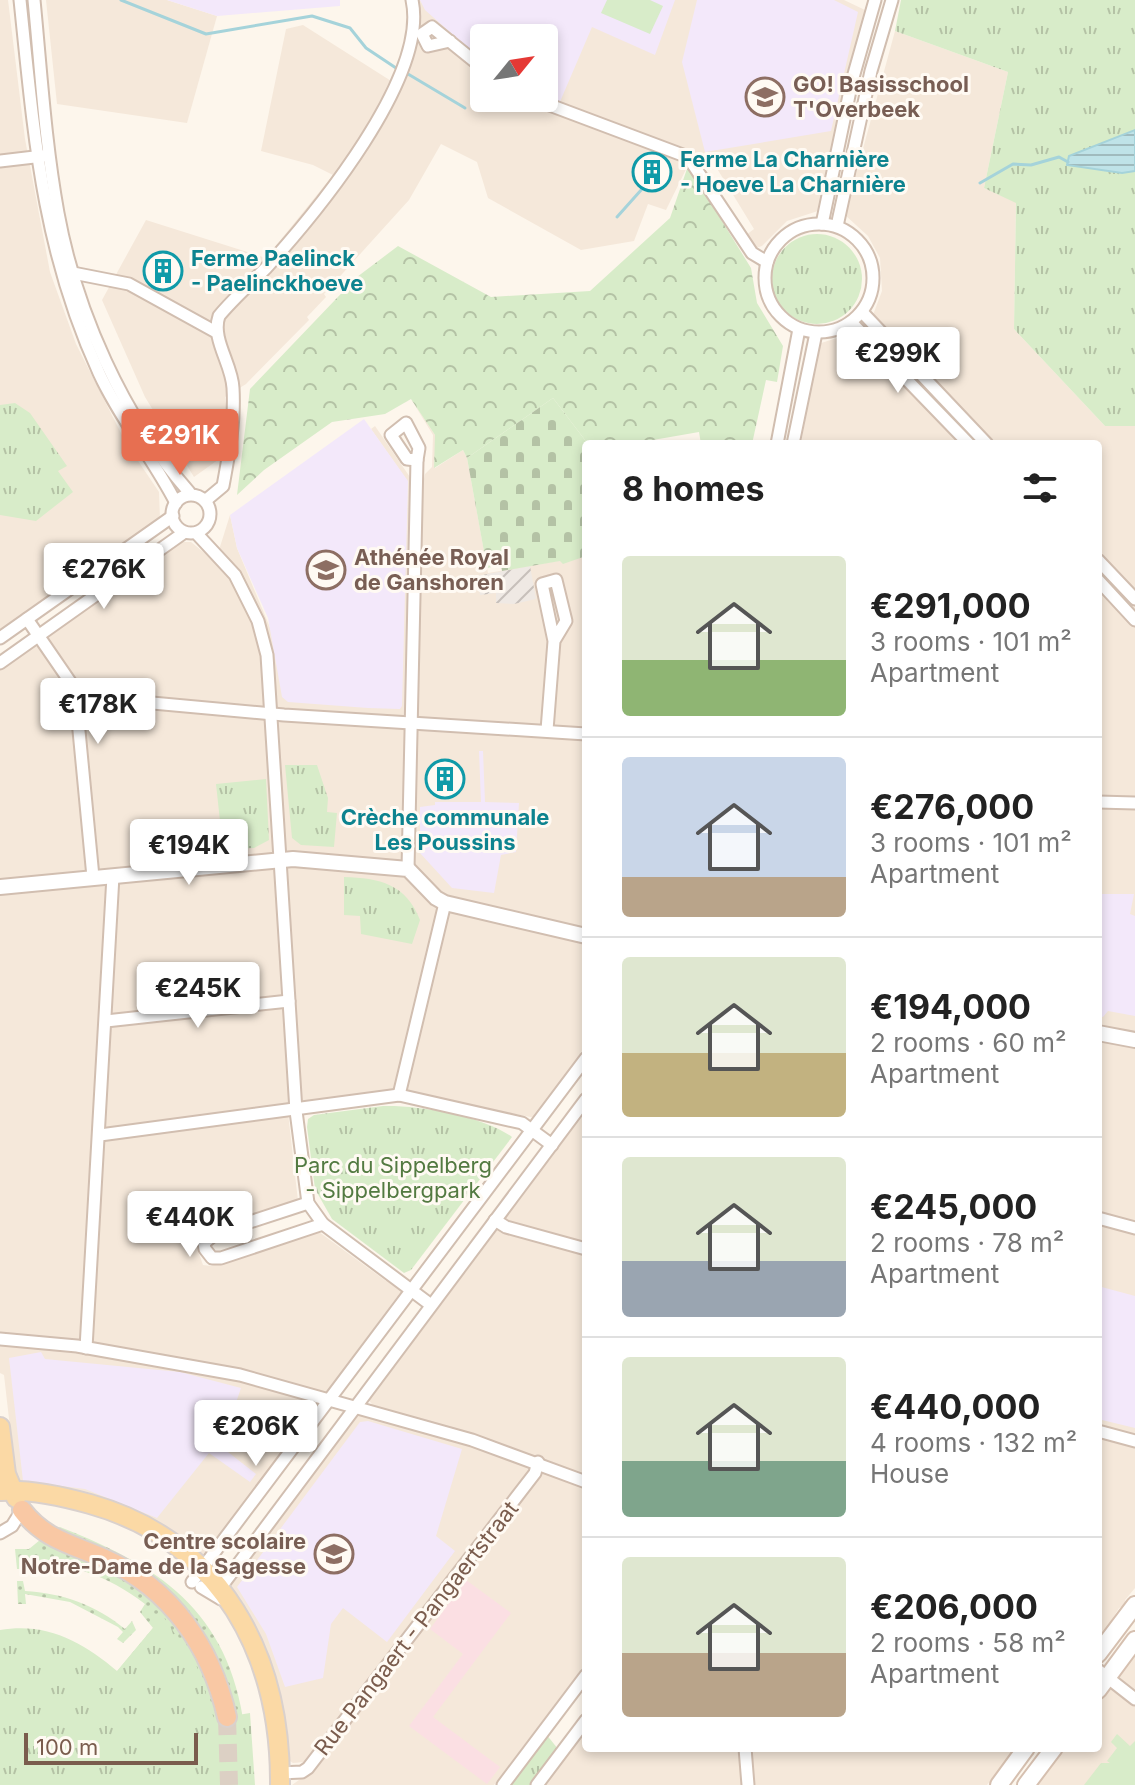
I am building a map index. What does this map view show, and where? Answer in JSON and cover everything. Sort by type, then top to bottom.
[{"type":"highway","points":[[22,1510],[53,1540],[119,1565],[166,1599],[201,1645],[217,1680],[227,1717]]},
{"type":"main road","points":[[0,1427],[6,1491],[22,1510]]},
{"type":"main road","points":[[6,1491],[64,1497],[104,1508],[146,1528],[198,1578],[218,1590],[235,1612],[254,1646],[271,1693],[280,1779]]},
{"type":"main road","points":[[1102,1649],[1135,1605]]},
{"type":"main road","points":[[1102,1678],[1135,1640]]},
{"type":"main road","points":[[999,1785],[1023,1752]]},
{"type":"main road","points":[[1026,1785],[1051,1752]]},
{"type":"street","points":[[20,0],[36,156],[49,229],[79,328],[116,406],[176,503]]},
{"type":"street","points":[[34,0],[49,155],[58,215],[73,273],[91,322],[128,401],[189,492],[205,501]]},
{"type":"street","points":[[205,501],[223,486],[233,422],[233,384],[216,332],[219,316],[297,231],[365,139],[393,92],[410,49],[415,14],[412,0]]},
{"type":"street","points":[[822,224],[875,0]]},
{"type":"street","points":[[837,226],[892,0]]},
{"type":"street","points":[[868,21],[884,24]]},
{"type":"street","points":[[450,41],[470,57]]},
{"type":"street","points":[[558,108],[688,157],[752,253],[767,262]]},
{"type":"street","points":[[0,161],[49,155]]},
{"type":"street","points":[[804,226],[837,226],[857,239],[871,260],[873,284],[862,312],[851,322],[834,331],[816,333],[799,329],[782,318],[770,302],[765,282],[767,262],[775,246],[788,233],[804,226]]},
{"type":"street","points":[[73,273],[129,284],[216,332]]},
{"type":"street","points":[[862,312],[983,440]]},
{"type":"street","points":[[851,322],[965,440]]},
{"type":"street","points":[[778,440],[799,329]]},
{"type":"street","points":[[794,440],[816,333]]},
{"type":"street","points":[[408,869],[417,460]]},
{"type":"street","points":[[182,534],[173,516],[176,503],[189,492]]},
{"type":"street","points":[[197,534],[206,525],[205,501]]},
{"type":"street","points":[[0,638],[173,516]]},
{"type":"street","points":[[0,663],[182,534],[197,534],[223,559],[253,609],[267,655],[296,1111],[308,1203],[323,1224],[431,1305]]},
{"type":"street","points":[[1102,564],[1135,599]]},
{"type":"street","points":[[547,730],[554,641],[542,584],[556,580],[566,621],[554,641]]},
{"type":"street","points":[[1102,584],[1133,615]]},
{"type":"street","points":[[27,619],[76,696],[93,877]]},
{"type":"street","points":[[76,696],[582,734]]},
{"type":"street","points":[[1102,802],[1135,803]]},
{"type":"street","points":[[0,887],[281,860],[408,869],[436,898],[445,903],[582,935]]},
{"type":"street","points":[[86,1348],[113,876]]},
{"type":"street","points":[[399,1095],[445,903]]},
{"type":"street","points":[[106,1021],[289,1001]]},
{"type":"street","points":[[1102,1034],[1135,1040]]},
{"type":"street","points":[[198,1578],[582,1063]]},
{"type":"street","points":[[100,1135],[399,1095],[522,1123],[552,1145]]},
{"type":"street","points":[[218,1590],[582,1104]]},
{"type":"street","points":[[308,1203],[216,1233],[204,1243],[205,1249],[212,1258],[221,1258],[323,1224]]},
{"type":"street","points":[[1102,1219],[1135,1228]]},
{"type":"street","points":[[495,1220],[506,1227],[582,1248]]},
{"type":"street","points":[[0,1339],[86,1348],[200,1366],[356,1407],[538,1462],[582,1480]]},
{"type":"street","points":[[1102,1432],[1135,1441]]},
{"type":"street","name":"Rue Pangaert - Pangaertstraat","points":[[280,1779],[308,1768],[535,1473],[538,1462]]},
{"type":"street","points":[[0,1533],[12,1526],[22,1510]]},
{"type":"street","points":[[503,1785],[582,1680]]},
{"type":"street","points":[[1102,1680],[1135,1699]]},
{"type":"street","points":[[537,1785],[582,1725]]},
{"type":"street","points":[[745,1752],[748,1785]]},
{"type":"shaded area","points":[[0,0],[8,0],[25,139],[50,272],[76,344],[126,443],[159,492],[160,519],[0,631]]},
{"type":"shaded area","points":[[46,0],[167,0],[217,16],[187,123],[57,104]]},
{"type":"shaded area","points":[[167,0],[340,0],[340,6],[217,16]]},
{"type":"shaded area","points":[[416,0],[844,0],[865,10],[821,194],[824,195],[821,210],[787,221],[762,246],[756,248],[746,235],[754,229],[713,162],[703,166],[693,155],[666,210],[648,204],[634,241],[581,250],[488,198],[477,162],[441,144],[409,200],[324,294],[326,297],[307,317],[309,320],[246,384],[225,397],[229,427],[222,457],[194,477],[145,397],[102,300],[146,220],[266,258],[333,175],[313,165],[261,151],[286,29],[303,25],[399,86]]},
{"type":"shaded area","points":[[420,0],[675,0],[655,55],[592,27],[559,104],[558,24],[470,24],[470,50],[425,10]]},
{"type":"shaded area","name":"GO! Basisschool T'Overbeek","points":[[697,0],[834,0],[858,12],[831,131],[705,152],[682,62]]},
{"type":"shaded area","points":[[895,31],[1008,72],[984,188],[1016,202],[1014,329],[1105,426],[1135,426],[1135,1588],[1125,1600],[1127,1605],[1119,1608],[1102,1636],[1102,440],[802,440],[818,344],[853,333],[866,344],[882,326],[873,315],[882,291],[880,258],[868,236],[845,215]]},
{"type":"shaded area","points":[[411,399],[435,435],[435,468],[463,450],[467,458],[488,573],[582,557],[582,1051],[536,1118],[393,1091],[287,1104],[298,1201],[197,1234],[194,1240],[203,1265],[211,1266],[319,1232],[386,1281],[391,1280],[400,1287],[402,1295],[397,1297],[347,1364],[349,1366],[202,1559],[175,1534],[127,1508],[85,1494],[22,1485],[16,1480],[4,1375],[0,1373],[0,669],[182,542],[191,542],[212,559],[219,550],[230,515],[237,548],[273,635],[281,677],[400,709],[408,482],[371,429],[375,426],[414,483],[423,484],[425,474],[432,467],[433,435]]},
{"type":"shaded area","name":"Athénée Royal de Ganshoren","points":[[364,419],[408,481],[402,706],[400,709],[368,708],[288,702],[282,697],[268,618],[237,548],[230,515]]},
{"type":"shaded area","points":[[530,566],[536,599],[514,604],[496,603],[496,593],[480,595],[477,576]]},
{"type":"shaded area","points":[[479,751],[483,751],[485,802],[519,803],[516,852],[501,855],[494,893],[452,888],[420,853],[420,807],[435,805],[435,802],[481,802]]},
{"type":"shaded area","points":[[1102,894],[1134,894],[1130,914],[1135,916],[1135,1016],[1108,1011],[1103,1017]]},
{"type":"shaded area","points":[[582,1117],[582,1668],[494,1785],[292,1785],[313,1770],[304,1762],[293,1763],[287,1759],[286,1721],[272,1664],[251,1617],[237,1597],[231,1595],[228,1583],[242,1570],[352,1419],[374,1407],[368,1399],[379,1382],[382,1384],[486,1240]]},
{"type":"shaded area","points":[[1102,1287],[1135,1296],[1135,1428],[1102,1420]]},
{"type":"shaded area","points":[[41,1352],[45,1359],[180,1372],[241,1388],[228,1426],[214,1441],[256,1474],[250,1482],[209,1453],[157,1518],[85,1489],[23,1481],[9,1358]]},
{"type":"shaded area","name":"Centre scolaire Notre-Dame de la Sagesse","points":[[368,1421],[462,1449],[436,1536],[455,1551],[387,1642],[343,1608],[331,1624],[323,1678],[285,1687],[266,1634],[237,1587],[360,1422]]},
{"type":"shaded area","points":[[466,1580],[511,1613],[433,1717],[500,1767],[487,1784],[409,1726],[463,1654],[430,1629]]},
{"type":"shaded area","points":[[1135,1652],[1135,1785],[1037,1785],[1062,1752],[1102,1752],[1102,1699]]},
{"type":"shaded area","points":[[582,1734],[582,1752],[1012,1752],[987,1785],[544,1785]]},
{"type":"green space","points":[[607,0],[650,0],[663,6],[650,34],[601,13]]},
{"type":"green space","points":[[901,0],[1135,0],[1135,426],[1105,426],[1014,329],[1016,203],[984,188],[1008,72],[895,31]]},
{"type":"green space","points":[[688,166],[751,268],[757,303],[783,346],[777,382],[766,380],[753,440],[700,440],[699,432],[653,440],[585,440],[553,398],[467,458],[463,450],[434,468],[435,435],[411,399],[385,414],[332,422],[264,470],[237,495],[250,389],[357,277],[398,246],[491,297],[590,291],[670,218]]},
{"type":"green space","points":[[817,234],[834,237],[849,247],[859,262],[862,279],[859,296],[849,311],[834,321],[817,324],[800,321],[785,311],[775,296],[772,279],[775,262],[785,247],[800,237]]},
{"type":"green space","points":[[553,398],[585,440],[582,440],[582,557],[563,564],[560,561],[502,571],[501,565],[487,568],[467,458]]},
{"type":"green space","points":[[15,403],[30,413],[67,466],[58,471],[73,492],[36,521],[0,515],[0,405]]},
{"type":"green space","points":[[285,765],[317,765],[328,798],[327,812],[337,813],[334,847],[301,845],[292,838]]},
{"type":"green space","points":[[266,779],[269,840],[254,848],[223,849],[216,784]]},
{"type":"green space","points":[[344,877],[390,885],[407,898],[420,920],[412,944],[361,934],[360,916],[344,915]]},
{"type":"green space","name":"Parc du Sippelberg - Sippelbergpark","points":[[383,1106],[450,1113],[485,1123],[512,1137],[411,1270],[404,1273],[332,1219],[315,1189],[307,1127],[308,1119],[314,1115]]},
{"type":"green space","points":[[60,1527],[133,1561],[163,1580],[189,1603],[210,1629],[227,1660],[239,1697],[246,1739],[114,1675],[153,1628],[140,1612],[145,1604],[117,1585],[71,1567],[22,1559],[22,1569],[17,1569],[15,1549],[29,1549],[40,1540],[60,1552],[105,1567],[191,1619],[51,1530]]},
{"type":"green space","points":[[17,1581],[23,1581],[25,1591],[52,1594],[90,1607],[125,1629],[132,1621],[136,1630],[123,1643],[117,1639],[123,1632],[118,1627],[70,1602],[25,1594],[26,1604],[18,1604]]},
{"type":"green space","points":[[163,1616],[197,1667],[214,1719],[250,1713],[255,1785],[0,1785],[0,1630],[17,1628],[49,1632],[91,1651],[117,1671]]},
{"type":"green space","points":[[546,1734],[558,1749],[531,1785],[508,1785]]},
{"type":"green space","points":[[1117,1734],[1130,1746],[1135,1741],[1135,1785],[1084,1785],[1101,1763],[1110,1763],[1107,1761],[1117,1748],[1111,1742]]},
{"type":"water","points":[[1135,130],[1135,171],[1122,173],[1067,165],[1069,156]]},
{"type":"waterway","points":[[121,0],[206,34],[312,16],[350,28],[366,48],[396,68]]},
{"type":"waterway","points":[[408,74],[465,108]]},
{"type":"waterway","points":[[980,183],[1013,164],[1031,165],[1059,157],[1068,162]]},
{"type":"waterway","points":[[617,217],[642,189]]},
{"type":"tunnel","points":[[227,1717],[229,1785]]},
{"type":"place","name":"GO! Basisschool T'Overbeek","points":[[765,97]]},
{"type":"place","name":"Ferme La Charnière - Hoeve La Charnière","points":[[652,172]]},
{"type":"place","name":"Ferme Paelinck - Paelinckhoeve","points":[[163,271]]},
{"type":"place","name":"Athénée Royal de Ganshoren","points":[[326,570]]},
{"type":"place","name":"Crèche communale Les Poussins","points":[[445,779]]},
{"type":"place","name":"Centre scolaire Notre-Dame de la Sagesse","points":[[334,1554]]}]
